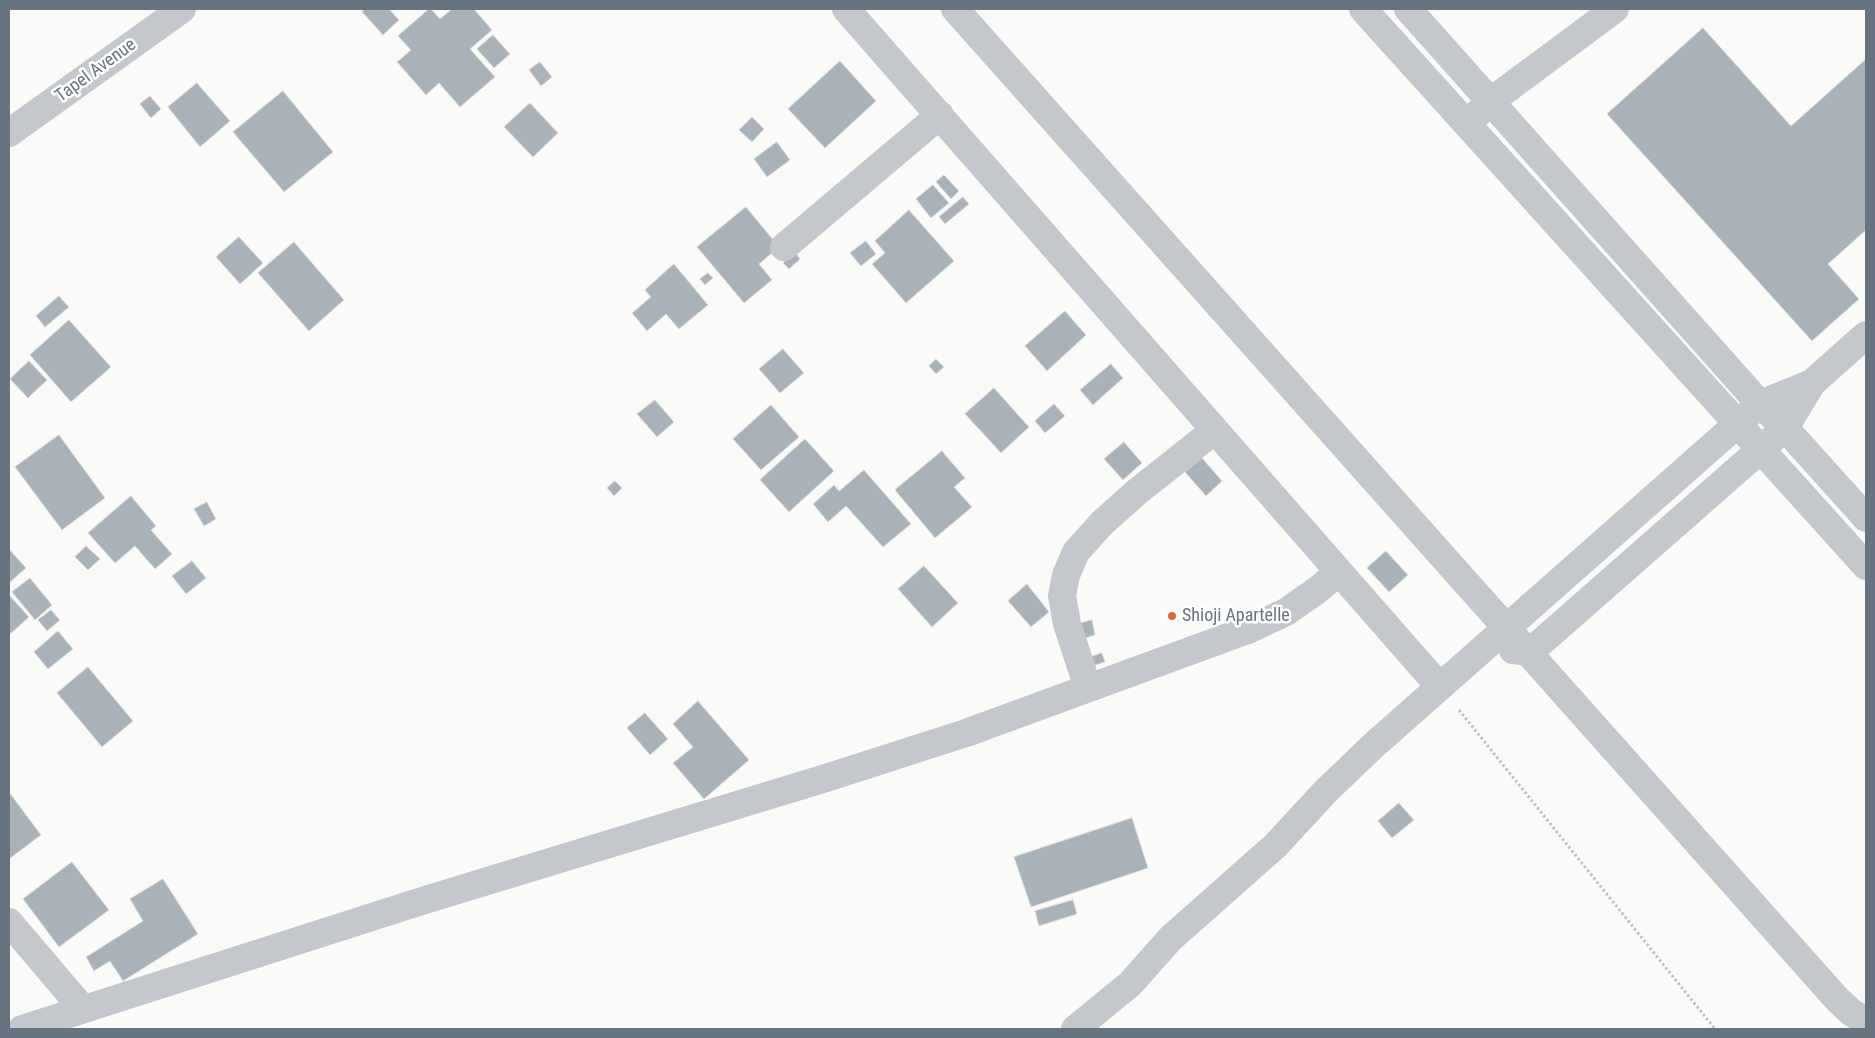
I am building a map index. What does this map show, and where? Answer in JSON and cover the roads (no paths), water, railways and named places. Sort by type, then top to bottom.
[{"type":"street","name":"Tapel Avenue","points":[[9,133],[182,9]]},
{"type":"street","points":[[846,9],[1440,687]]},
{"type":"street","points":[[955,9],[1530,652],[1837,999],[1852,1014],[1866,1021]]},
{"type":"street","points":[[1363,9],[1866,566]]},
{"type":"street","points":[[1408,9],[1760,404],[1785,428],[1866,518]]},
{"type":"street","points":[[1466,123],[1491,101],[1615,9]]},
{"type":"street","points":[[784,247],[940,116]]},
{"type":"street","points":[[1484,648],[1530,652],[1785,428],[1812,383],[1866,334]]},
{"type":"street","points":[[1075,1029],[1130,984],[1171,938],[1275,846],[1326,791],[1374,745],[1760,404],[1812,383]]},
{"type":"street","points":[[1088,688],[1067,624],[1062,596],[1066,575],[1076,552],[1102,523],[1138,491],[1215,430]]},
{"type":"street","points":[[22,1029],[435,897],[826,778],[966,733],[1250,629],[1286,612],[1339,572]]},
{"type":"street","points":[[9,922],[83,1009]]},
{"type":"place","name":"Shioji Apartelle","points":[[1172,616]]}]
